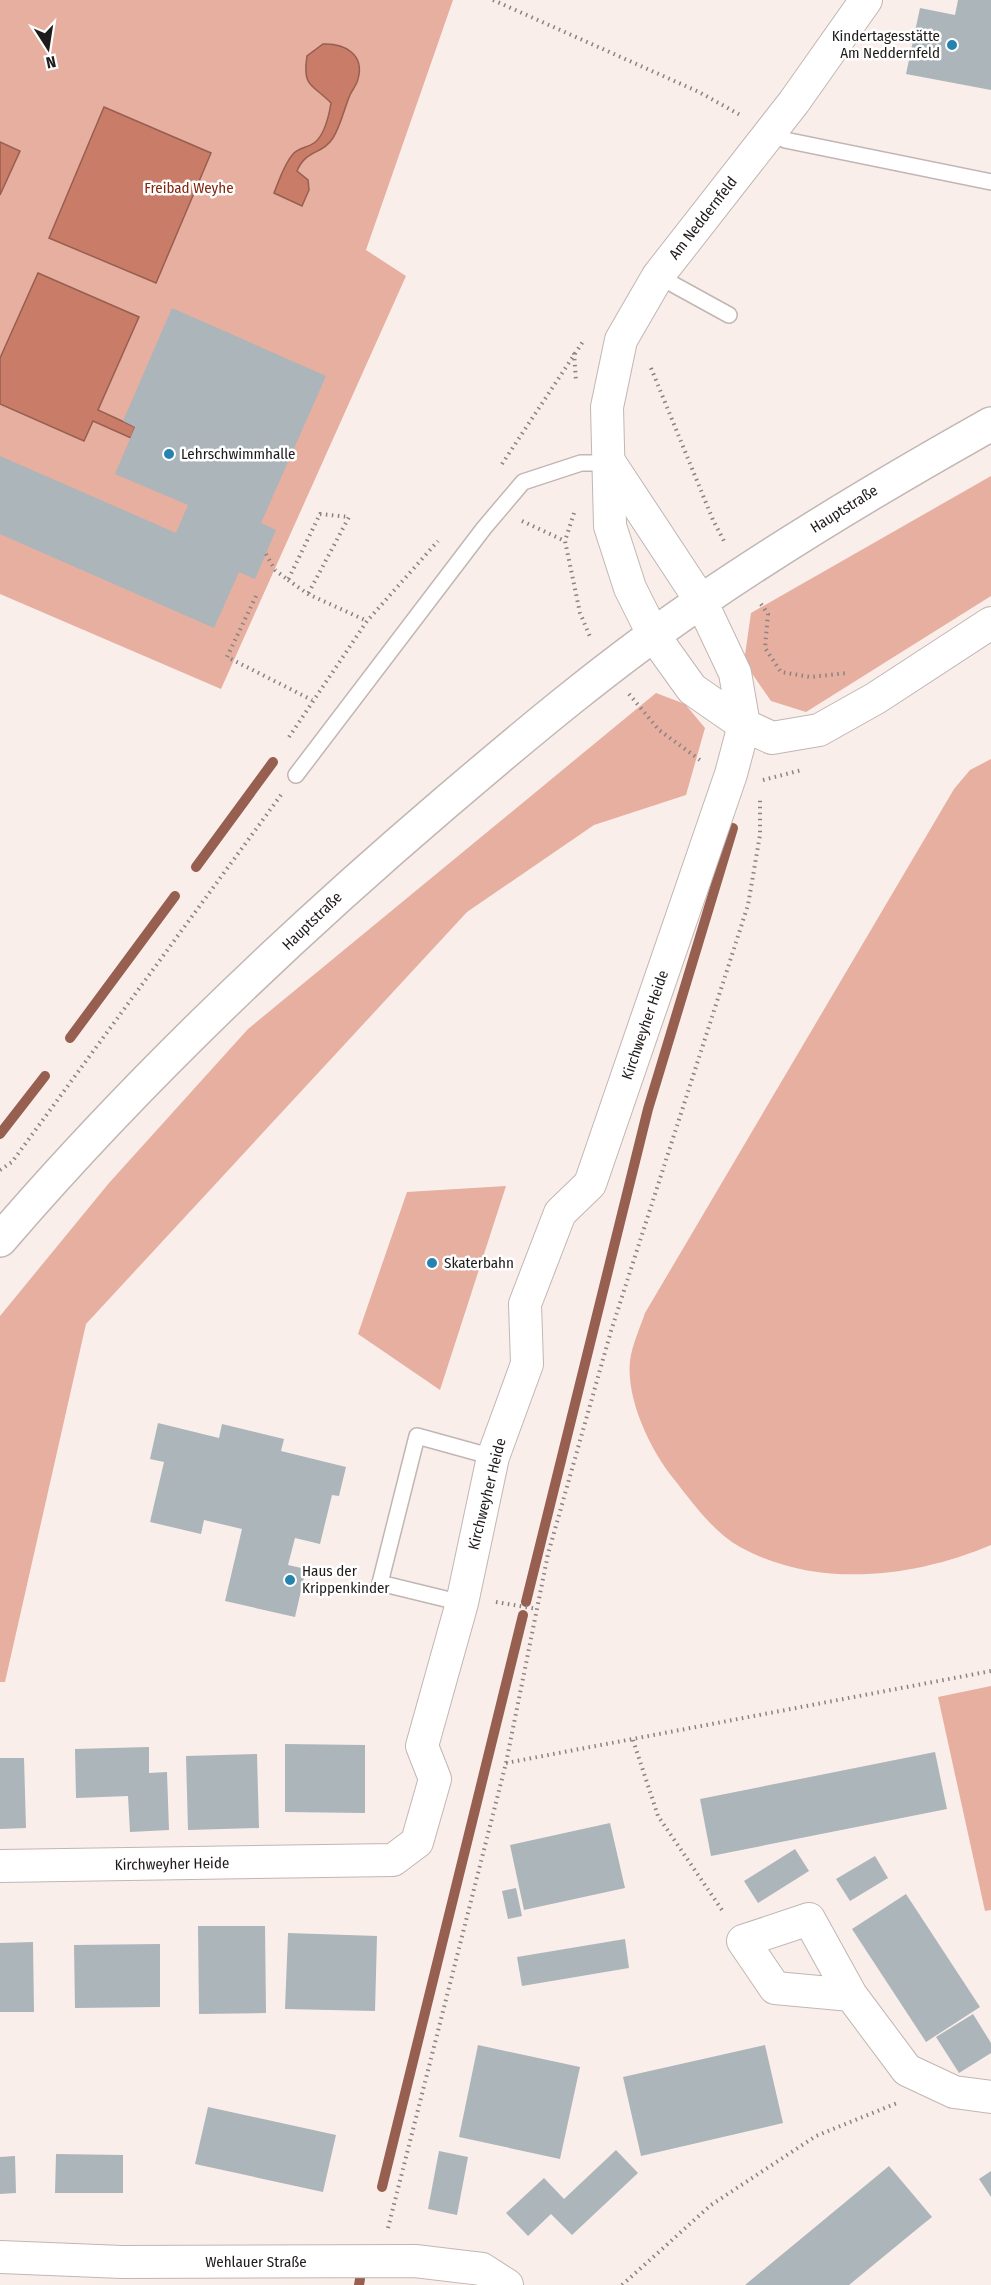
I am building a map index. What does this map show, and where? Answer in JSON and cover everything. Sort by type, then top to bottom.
[{"type":"main road","name":"Hauptstraße","points":[[0,1240],[72,1156],[350,885],[501,755],[701,601],[869,493],[991,424]]},
{"type":"street","name":"Am Neddernfeld","points":[[654,636],[630,588],[610,526],[607,407],[621,340],[658,276],[794,102],[866,0]]},
{"type":"street","points":[[610,463],[701,601],[735,672],[744,725]]},
{"type":"street","points":[[654,636],[692,689],[744,725],[772,738],[819,730],[876,698],[991,623]]},
{"type":"street","name":"Kirchweyher Heide","points":[[0,1866],[393,1860],[417,1842],[435,1779],[422,1746],[463,1600],[493,1457],[528,1364],[525,1304],[560,1213],[590,1184],[731,774],[744,725]]},
{"type":"street","points":[[851,1995],[775,1988],[743,1941],[810,1919],[851,1995],[907,2070],[954,2092],[991,2097]]},
{"type":"street","name":"Wehlauer Straße","points":[[0,2257],[122,2262],[415,2262],[482,2269],[507,2285]]},
{"type":"lane","points":[[785,140],[991,182]]},
{"type":"lane","points":[[658,276],[729,315]]},
{"type":"lane","points":[[296,775],[484,528],[523,482],[581,463],[610,463]]},
{"type":"lane","points":[[463,1600],[380,1583],[417,1437],[493,1457]]},
{"type":"path","points":[[493,0],[699,92],[741,116]]},
{"type":"path","points":[[498,471],[574,353]]},
{"type":"path","points":[[649,361],[712,520],[742,574],[768,614],[765,648],[781,672],[810,677],[847,673],[863,683],[876,698]]},
{"type":"path","points":[[288,580],[320,514],[349,517],[308,594]]},
{"type":"path","points":[[0,1170],[12,1162],[296,775],[286,742],[367,621],[444,534]]},
{"type":"path","points":[[266,554],[275,570],[308,594],[367,621]]},
{"type":"path","points":[[256,596],[227,657],[312,700]]},
{"type":"path","points":[[760,781],[772,738]]},
{"type":"path","points":[[379,2263],[506,1763],[548,1554],[611,1331],[748,905],[760,835],[760,792]]},
{"type":"path","points":[[463,1600],[537,1609]]},
{"type":"path","points":[[506,1763],[991,1671]]},
{"type":"path","points":[[633,1740],[658,1816],[743,1941]]},
{"type":"path","points":[[622,2285],[711,2205],[816,2136],[940,2086]]},
{"type":"green space","name":"Freibad Weyhe","points":[[0,0],[453,0],[366,250],[406,276],[221,689],[0,594]]},
{"type":"green space","points":[[991,476],[991,596],[806,712],[771,701],[744,662],[751,613]]},
{"type":"green space","points":[[656,693],[685,704],[705,728],[686,795],[594,825],[467,912],[86,1324],[5,1682],[0,1682],[0,1316],[109,1183],[248,1029]]},
{"type":"green space","points":[[991,759],[991,1545],[930,1565],[898,1571],[833,1574],[801,1569],[770,1560],[740,1547],[730,1541],[703,1516],[664,1466],[641,1423],[632,1391],[631,1355],[645,1313],[954,789],[970,770]]},
{"type":"green space","name":"Skaterbahn","points":[[506,1186],[440,1390],[358,1334],[407,1192]]},
{"type":"green space","points":[[991,1686],[991,1910],[985,1911],[938,1697]]},
{"type":"shaded area","points":[[323,44],[345,48],[351,52],[356,57],[359,70],[357,81],[333,138],[324,147],[309,155],[297,171],[308,180],[309,190],[302,206],[274,193],[293,154],[318,140],[326,125],[331,103],[310,84],[306,74],[307,56]]},
{"type":"shaded area","points":[[104,107],[211,153],[156,283],[49,238]]},
{"type":"shaded area","points":[[0,142],[20,151],[0,195]]},
{"type":"shaded area","points":[[38,273],[139,317],[98,410],[135,427],[131,438],[93,421],[84,441],[0,404],[0,358]]},
{"type":"building","name":"Kindertagesstätte Am Neddernfeld","points":[[958,0],[991,0],[991,90],[906,74],[920,8],[955,15]]},
{"type":"building","points":[[172,308],[326,376],[261,523],[276,530],[255,579],[239,572],[214,628],[0,534],[0,456],[176,533],[188,505],[115,474],[135,427],[123,421]]},
{"type":"building","points":[[158,1423],[219,1438],[222,1424],[284,1439],[281,1451],[346,1467],[339,1496],[332,1495],[320,1544],[295,1538],[288,1565],[306,1569],[295,1617],[225,1601],[242,1529],[204,1520],[201,1534],[150,1522],[164,1462],[150,1459]]},
{"type":"building","points":[[285,1744],[365,1745],[365,1813],[285,1812]]},
{"type":"building","points":[[149,1747],[149,1773],[167,1772],[169,1830],[130,1832],[128,1796],[76,1798],[75,1749]]},
{"type":"building","points":[[935,1752],[947,1809],[711,1856],[700,1799]]},
{"type":"building","points":[[257,1754],[259,1828],[188,1830],[186,1756]]},
{"type":"building","points":[[0,1758],[24,1758],[26,1828],[0,1829]]},
{"type":"building","points":[[610,1823],[625,1888],[524,1910],[510,1845]]},
{"type":"building","points":[[795,1849],[809,1871],[758,1903],[744,1881]]},
{"type":"building","points":[[875,1856],[888,1878],[850,1901],[836,1879]]},
{"type":"building","points":[[516,1888],[522,1916],[508,1919],[502,1891]]},
{"type":"building","points":[[906,1894],[980,2007],[926,2042],[852,1929]]},
{"type":"building","points":[[198,1926],[265,1926],[266,2013],[199,2014]]},
{"type":"building","points":[[288,1933],[377,1936],[375,2011],[285,2009]]},
{"type":"building","points":[[625,1939],[629,1968],[522,1986],[517,1957]]},
{"type":"building","points":[[33,1942],[34,2012],[0,2012],[0,1943]]},
{"type":"building","points":[[160,1944],[160,2007],[75,2008],[74,1945]]},
{"type":"building","points":[[973,2014],[991,2043],[991,2053],[959,2073],[936,2037]]},
{"type":"building","points":[[478,2045],[580,2067],[560,2159],[459,2137]]},
{"type":"building","points":[[765,2045],[783,2123],[641,2156],[623,2077]]},
{"type":"building","points":[[208,2107],[336,2135],[323,2192],[195,2164]]},
{"type":"building","points":[[616,2150],[638,2173],[572,2235],[551,2214],[528,2236],[506,2213],[544,2178],[564,2199]]},
{"type":"building","points":[[439,2151],[468,2157],[457,2215],[428,2209]]},
{"type":"building","points":[[56,2154],[123,2155],[123,2193],[55,2193]]},
{"type":"building","points":[[15,2156],[16,2193],[0,2194],[0,2157]]},
{"type":"building","points":[[889,2166],[932,2217],[849,2285],[745,2285]]},
{"type":"building","points":[[991,2171],[991,2197],[979,2179]]},
{"type":"waterway","points":[[196,867],[273,762]]},
{"type":"waterway","points":[[526,1602],[648,1109],[733,828]]},
{"type":"waterway","points":[[70,1038],[175,896]]},
{"type":"waterway","points":[[0,1134],[45,1076]]},
{"type":"waterway","points":[[382,2187],[523,1615]]},
{"type":"waterway","points":[[359,2285],[360,2279]]},
{"type":"place","name":"Kindertagesstätte Am Neddernfeld","points":[[952,45]]},
{"type":"place","name":"Lehrschwimmhalle","points":[[169,454]]},
{"type":"place","name":"Skaterbahn","points":[[432,1263]]},
{"type":"place","name":"Haus der Krippenkinder","points":[[290,1580]]}]
